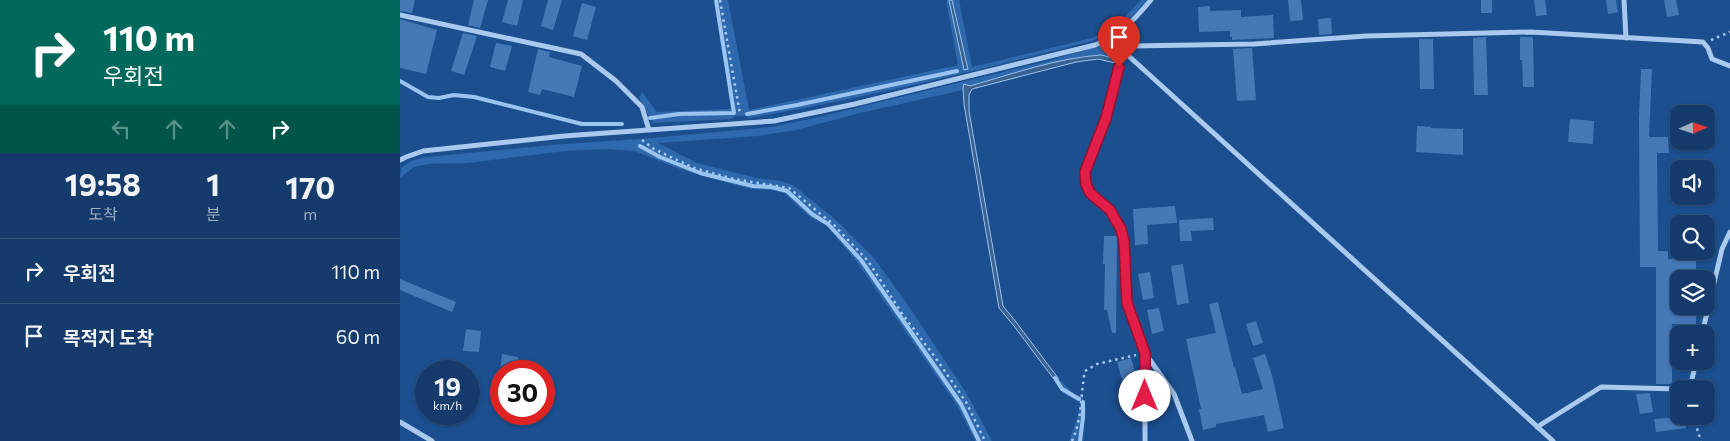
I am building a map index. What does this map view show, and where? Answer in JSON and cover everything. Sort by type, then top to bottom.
[{"type":"street","points":[[400,160],[423,151],[564,136],[774,120],[855,104],[1095,45],[1110,39],[1126,28],[1151,0]]},
{"type":"street","points":[[1624,0],[1626,38]]},
{"type":"street","points":[[400,15],[581,54],[616,81],[642,107],[649,130]]},
{"type":"street","points":[[1122,50],[1132,46],[1254,44],[1386,35],[1531,32],[1703,42],[1708,48],[1712,59],[1730,66]]},
{"type":"street","points":[[1110,39],[1552,441]]},
{"type":"street","points":[[1122,50],[1106,118],[1085,172],[1086,184],[1090,193],[1110,210],[1121,229],[1124,241],[1127,303],[1145,353],[1174,394],[1192,441]]},
{"type":"street","points":[[1704,325],[1722,249],[1730,232]]},
{"type":"street","points":[[1145,353],[1145,441]]},
{"type":"street","points":[[1537,427],[1601,387],[1670,389]]},
{"type":"street","points":[[400,422],[432,441]]},
{"type":"path","points":[[720,0],[742,123]]},
{"type":"path","points":[[1703,42],[1730,32]]},
{"type":"path","points":[[630,131],[654,148],[694,168],[734,179],[789,188],[834,225],[868,261],[903,315],[966,402],[985,441]]},
{"type":"path","points":[[1072,441],[1082,408],[1084,371],[1097,364],[1145,353]]},
{"type":"path","points":[[1696,425],[1700,441]]},
{"type":"shaded area","points":[[714,0],[728,0],[749,110],[958,65],[946,0],[949,0],[964,69],[968,69],[952,0],[959,0],[972,67],[1100,35],[1124,18],[1141,0],[1147,0],[1122,24],[1101,37],[1006,63],[878,93],[748,118],[746,116],[735,116],[732,119],[653,123],[639,98],[642,92],[657,112],[731,109]]},
{"type":"shaded area","points":[[949,0],[952,0],[968,69],[964,70]]},
{"type":"shaded area","points":[[1106,44],[1113,45],[1115,63],[1113,58],[1109,57],[1084,56],[970,86],[964,85],[963,90],[860,113],[796,130],[758,136],[658,143],[697,163],[793,185],[836,220],[873,257],[910,308],[967,394],[992,441],[975,441],[958,407],[857,262],[826,225],[811,218],[784,193],[751,189],[700,175],[674,167],[635,151],[606,149],[565,151],[468,163],[428,164],[414,167],[400,178],[401,168],[413,160],[427,157],[771,127],[1048,61]]},
{"type":"shaded area","points":[[1101,55],[1113,58],[1115,63],[1098,59],[1076,62],[972,89],[969,95],[969,111],[1003,306],[1058,378],[1058,382],[999,308],[964,104],[963,88],[964,84],[970,86],[1051,63]]},
{"type":"shaded area","points":[[1053,378],[1058,381],[1058,378],[1074,394],[1083,397],[1086,410],[1083,441],[1069,441],[1079,413],[1080,403],[1062,392]]},
{"type":"building","points":[[400,0],[415,0],[412,13],[400,11]]},
{"type":"building","points":[[474,0],[488,0],[480,28],[468,25]]},
{"type":"building","points":[[508,0],[523,0],[517,26],[502,22]]},
{"type":"building","points":[[548,0],[562,0],[553,30],[541,26]]},
{"type":"building","points":[[1288,0],[1301,0],[1303,20],[1290,21]]},
{"type":"building","points":[[1481,0],[1492,0],[1492,13],[1481,13]]},
{"type":"building","points":[[1534,0],[1545,0],[1547,15],[1536,16]]},
{"type":"building","points":[[1606,0],[1616,0],[1618,12],[1608,14]]},
{"type":"building","points":[[1664,0],[1676,0],[1679,15],[1667,17]]},
{"type":"building","points":[[582,3],[596,7],[587,40],[573,36]]},
{"type":"building","points":[[1210,6],[1210,11],[1241,10],[1241,17],[1273,15],[1274,38],[1232,40],[1230,31],[1199,32],[1198,7]]},
{"type":"building","points":[[1331,18],[1332,34],[1319,35],[1318,19]]},
{"type":"building","points":[[400,19],[437,30],[426,74],[400,68]]},
{"type":"building","points":[[463,33],[477,36],[464,75],[451,71]]},
{"type":"building","points":[[1486,37],[1488,95],[1474,95],[1473,38]]},
{"type":"building","points":[[1520,37],[1533,37],[1534,87],[1523,87]]},
{"type":"building","points":[[1419,39],[1433,39],[1434,89],[1420,89]]},
{"type":"building","points":[[496,43],[512,46],[505,71],[490,67]]},
{"type":"building","points":[[1252,48],[1256,100],[1237,101],[1233,49]]},
{"type":"building","points":[[538,49],[550,52],[549,57],[582,66],[574,97],[542,89],[540,95],[528,92]]},
{"type":"building","points":[[1641,69],[1652,69],[1649,137],[1668,137],[1669,153],[1657,153],[1658,251],[1668,251],[1668,259],[1670,260],[1696,260],[1696,270],[1670,270],[1670,315],[1696,315],[1696,324],[1670,325],[1670,370],[1672,370],[1672,380],[1670,380],[1670,384],[1656,384],[1656,267],[1640,267],[1639,118]]},
{"type":"building","points":[[1570,119],[1594,121],[1593,144],[1568,142]]},
{"type":"building","points":[[1417,126],[1463,129],[1463,155],[1416,152]]},
{"type":"building","points":[[1175,206],[1177,223],[1147,225],[1148,244],[1135,245],[1133,209]]},
{"type":"building","points":[[1213,218],[1214,230],[1191,231],[1192,241],[1180,241],[1179,220]]},
{"type":"building","points":[[1104,236],[1117,236],[1116,333],[1112,333],[1107,310],[1104,310]]},
{"type":"building","points":[[1183,264],[1189,303],[1177,305],[1171,266]]},
{"type":"building","points":[[1150,272],[1154,298],[1143,300],[1138,274]]},
{"type":"building","points":[[400,279],[456,302],[452,312],[400,290]]},
{"type":"building","points":[[1218,302],[1242,394],[1263,389],[1253,358],[1265,354],[1272,375],[1284,428],[1268,432],[1264,415],[1216,424],[1216,427],[1203,430],[1199,409],[1201,409],[1186,339],[1216,333],[1209,304]]},
{"type":"building","points":[[1159,308],[1164,331],[1152,334],[1147,310]]},
{"type":"building","points":[[1256,321],[1263,343],[1253,346],[1246,324]]},
{"type":"building","points":[[466,329],[481,331],[479,352],[463,351]]},
{"type":"building","points":[[502,354],[518,357],[518,360],[501,360]]},
{"type":"building","points":[[1131,358],[1141,392],[1127,397],[1117,362]]},
{"type":"building","points":[[1650,393],[1653,412],[1640,414],[1636,394]]},
{"type":"building","points":[[1670,418],[1670,425],[1686,425],[1686,428],[1656,432],[1654,419]]},
{"type":"waterway","points":[[650,118],[679,114],[734,113],[716,0]]},
{"type":"waterway","points":[[747,114],[957,71]]},
{"type":"waterway","points":[[400,81],[428,97],[439,98],[454,95],[474,97],[582,124],[622,124]]},
{"type":"waterway","points":[[640,146],[660,157],[700,173],[753,186],[771,187],[787,191],[812,214],[828,224],[861,260],[961,404],[979,441]]},
{"type":"waterway","points":[[1055,378],[1062,389],[1079,399]]},
{"type":"waterway","points":[[1080,441],[1083,402]]},
{"type":"route","points":[[1119,67],[1106,118],[1085,172],[1086,184],[1090,193],[1110,210],[1117,219],[1121,229],[1124,241],[1127,303],[1145,353],[1145,396]]}]
